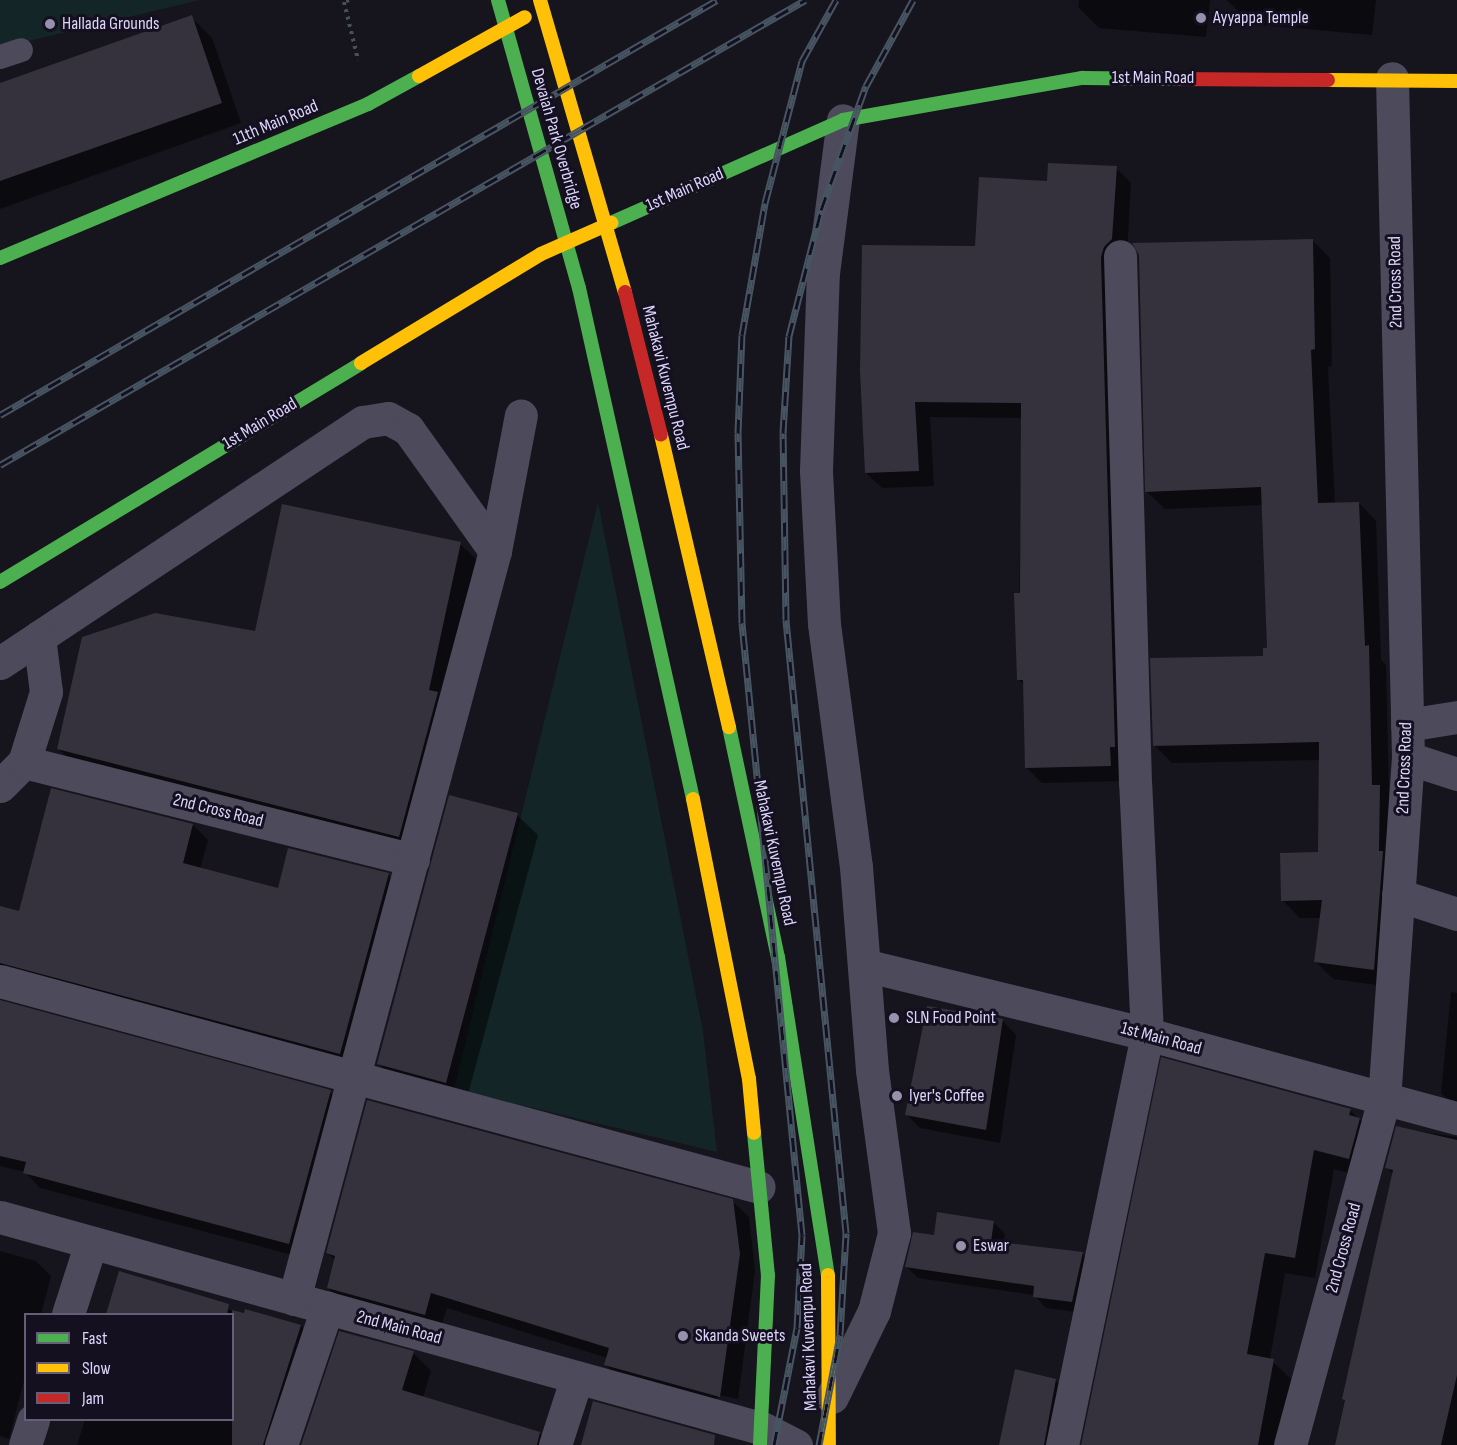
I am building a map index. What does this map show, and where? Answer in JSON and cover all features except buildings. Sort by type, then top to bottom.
[{"type":"main road","name":"Devaiah Park Overbridge","points":[[498,0],[579,288],[678,722],[749,1079],[759,1187]]},
{"type":"main road","name":"Devaiah Park Overbridge","points":[[540,0],[620,277]]},
{"type":"main road","name":"11th Main Road","points":[[0,258],[368,104],[555,0]]},
{"type":"main road","name":"1st Main Road","points":[[0,582],[541,254],[843,120],[1082,78],[1392,78],[1457,81]]},
{"type":"main road","name":"Mahakavi Kuvempu Road","points":[[620,277],[634,322],[720,685],[778,957],[829,1283],[832,1397],[829,1445]]},
{"type":"main road","points":[[759,1187],[768,1275],[762,1437]]},
{"type":"street","name":"2nd Cross Road","points":[[1290,1445],[1383,1101],[1408,758],[1392,78]]},
{"type":"street","points":[[832,1397],[874,1311],[894,1233],[872,1070],[856,867],[824,624],[816,470],[823,273],[843,120]]},
{"type":"street","points":[[1062,1445],[1147,1034],[1135,783],[1120,256]]},
{"type":"street","points":[[294,1299],[495,551],[521,416]]},
{"type":"street","points":[[0,663],[363,422],[388,418],[408,429],[495,551]]},
{"type":"street","points":[[0,786],[24,762],[46,692],[39,637]]},
{"type":"street","points":[[1407,725],[1457,717]]},
{"type":"street","points":[[1408,758],[1457,774]]},
{"type":"street","name":"2nd Cross Road","points":[[24,762],[412,861]]},
{"type":"street","points":[[1398,895],[1457,914]]},
{"type":"street","name":"1st Main Road","points":[[864,965],[1147,1034],[1383,1101],[1457,1118]]},
{"type":"street","points":[[0,981],[354,1079],[759,1187]]},
{"type":"street","name":"2nd Main Road","points":[[0,1217],[577,1377],[762,1437],[796,1445]]},
{"type":"street","points":[[68,1313],[91,1243]]},
{"type":"street","points":[[281,1445],[327,1308]]},
{"type":"street","points":[[555,1445],[577,1377]]},
{"type":"street","points":[[25,1445],[32,1421]]},
{"type":"path","points":[[350,0],[345,2],[368,104]]},
{"type":"shaded area","name":"Hallada Grounds","points":[[0,0],[200,0],[0,48]]},
{"type":"shaded area","points":[[598,502],[703,1031],[717,1152],[454,1089]]},
{"type":"railway","points":[[0,415],[717,0]]},
{"type":"railway","points":[[0,465],[805,0]]},
{"type":"railway","points":[[774,1445],[797,1328],[802,1235],[742,623],[738,433],[742,335],[765,203],[802,61],[836,0]]},
{"type":"railway","points":[[819,1445],[840,1335],[846,1233],[786,620],[783,433],[789,336],[821,210],[866,86],[913,0]]},
{"type":"traffic: fast","points":[[498,0],[579,288],[693,799]]},
{"type":"traffic: fast","points":[[0,258],[368,104],[419,76]]},
{"type":"traffic: fast","points":[[611,223],[843,120],[1082,78],[1179,79]]},
{"type":"traffic: fast","points":[[0,582],[361,363]]},
{"type":"traffic: fast","points":[[729,727],[778,957],[828,1275]]},
{"type":"traffic: fast","points":[[754,1133],[768,1275],[760,1445]]},
{"type":"traffic: slow","points":[[540,0],[625,292]]},
{"type":"traffic: slow","points":[[419,76],[525,17]]},
{"type":"traffic: slow","points":[[1328,80],[1457,81]]},
{"type":"traffic: slow","points":[[361,363],[541,254],[611,223]]},
{"type":"traffic: slow","points":[[661,435],[729,727]]},
{"type":"traffic: slow","points":[[693,799],[749,1079],[754,1133]]},
{"type":"traffic: slow","points":[[828,1275],[829,1445]]},
{"type":"traffic: jam","points":[[1179,79],[1328,80]]},
{"type":"traffic: jam","points":[[625,292],[661,435]]},
{"type":"place","name":"Ayyappa Temple","points":[[1201,18]]},
{"type":"place","name":"Hallada Grounds","points":[[50,24]]},
{"type":"place","name":"SLN Food Point","points":[[894,1018]]},
{"type":"place","name":"Iyer's Coffee","points":[[897,1096]]},
{"type":"place","name":"Eswar","points":[[961,1246]]},
{"type":"place","name":"Skanda Sweets","points":[[683,1336]]}]
